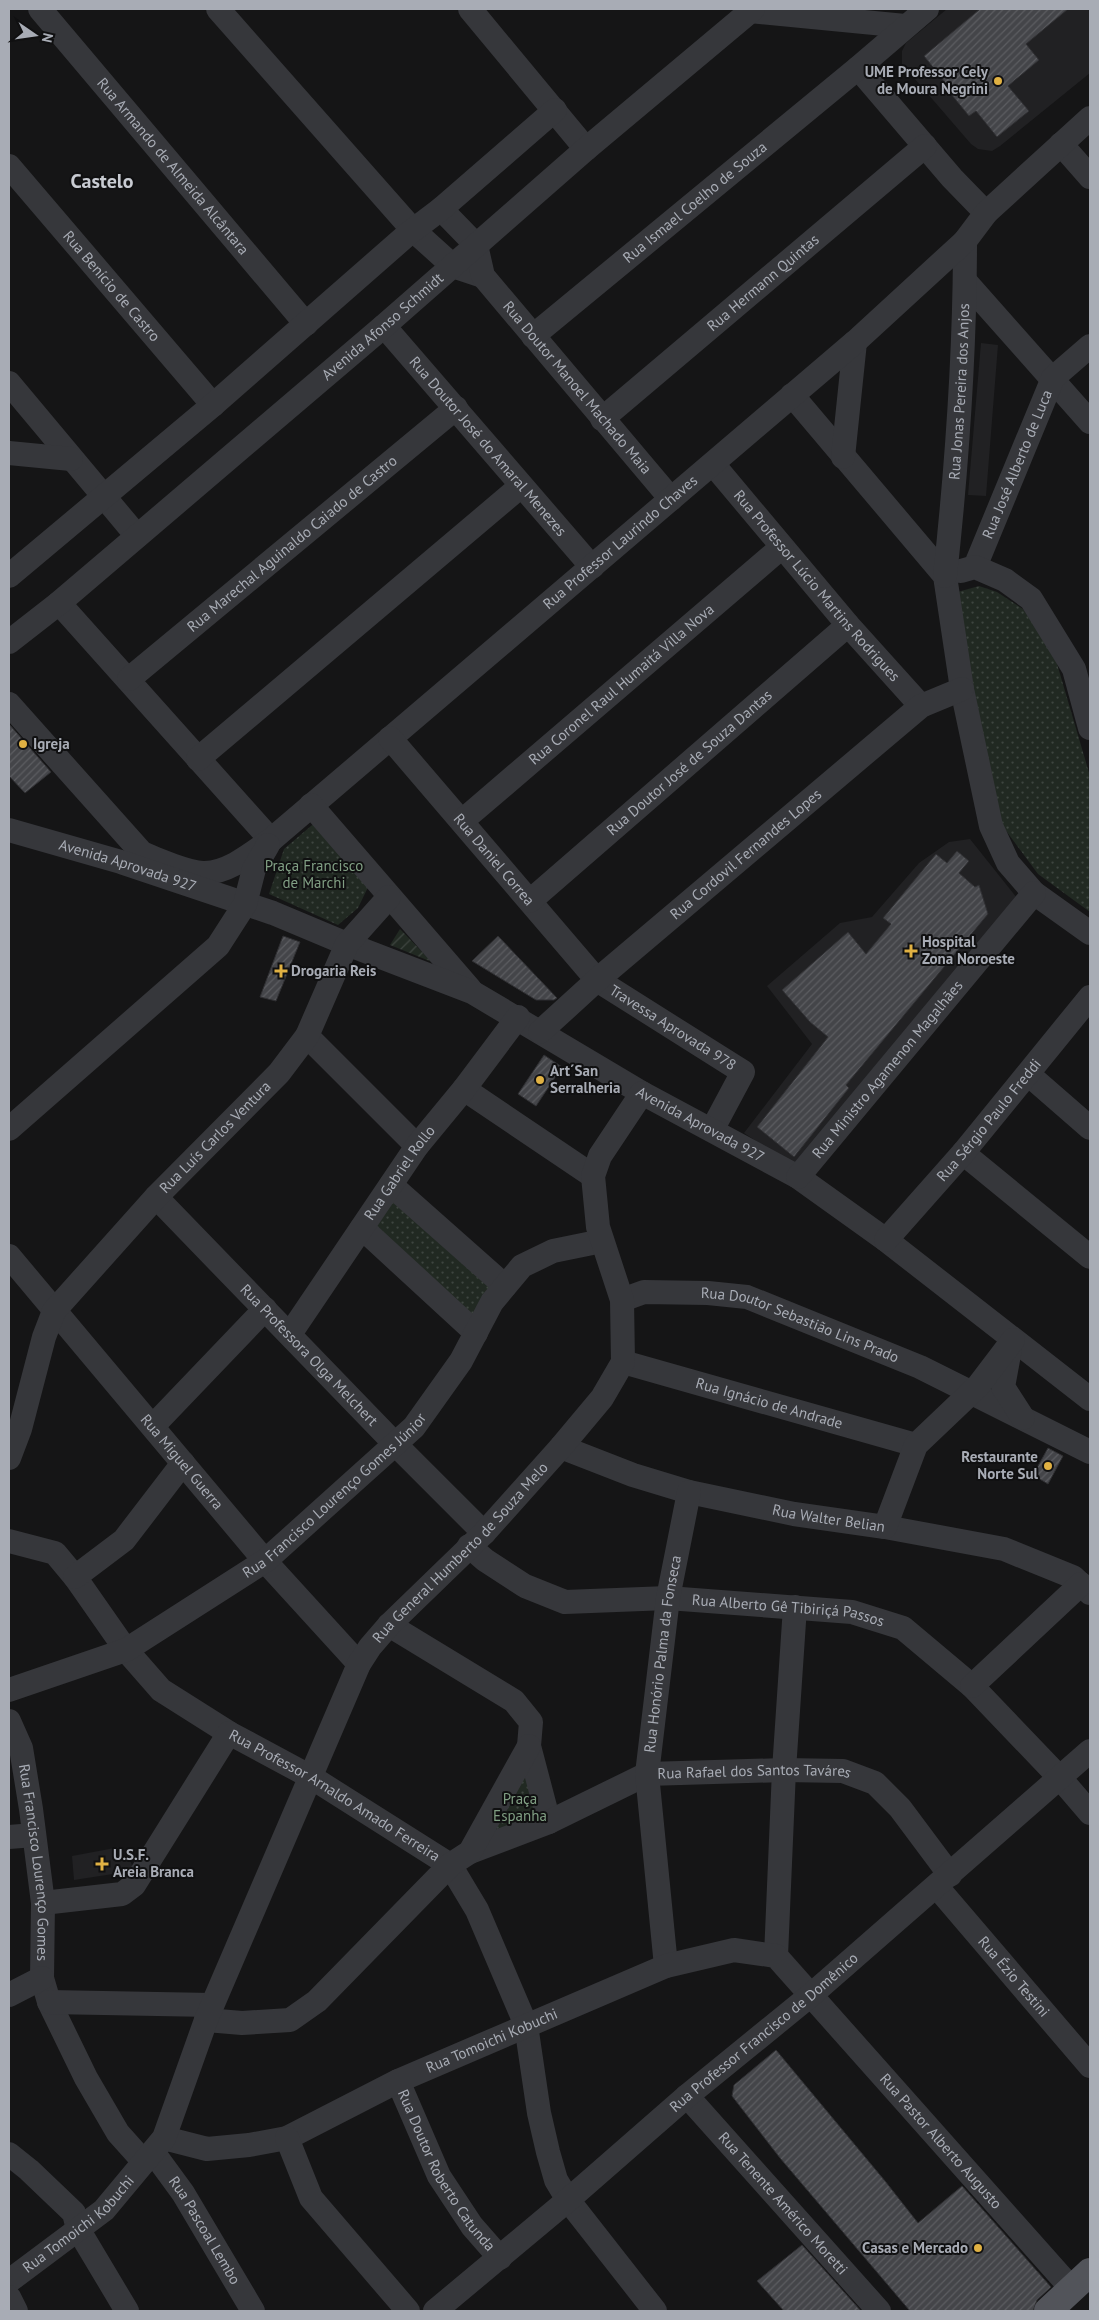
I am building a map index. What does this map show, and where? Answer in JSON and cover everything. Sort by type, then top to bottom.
[{"type":"main road","points":[[1048,2311],[1081,2280]]},
{"type":"street","name":"Rua Armando de Almeida Alcântara","points":[[40,9],[306,324]]},
{"type":"street","points":[[218,9],[413,230],[453,266],[482,276]]},
{"type":"street","points":[[470,9],[586,148]]},
{"type":"street","name":"Rua Ismael Coelho de Souza","points":[[532,336],[858,68],[904,26],[927,9]]},
{"type":"street","points":[[751,10],[904,26]]},
{"type":"street","name":"Avenida Afonso Schmidt","points":[[9,642],[59,603],[384,326],[586,148],[751,10]]},
{"type":"street","points":[[858,68],[986,213]]},
{"type":"street","points":[[9,576],[213,405],[413,230],[441,209],[555,110]]},
{"type":"street","points":[[965,241],[986,213],[1090,118]]},
{"type":"street","points":[[1061,144],[1090,177]]},
{"type":"street","name":"Rua Hermann Quintas","points":[[602,419],[925,146]]},
{"type":"street","name":"Rua Benício de Castro","points":[[9,166],[213,405]]},
{"type":"street","points":[[441,209],[476,245]]},
{"type":"street","name":"Rua Jonas Pereira dos Anjos","points":[[965,241],[965,281],[952,506],[945,576],[962,689],[991,826],[1008,863],[1034,893],[1090,933]]},
{"type":"street","name":"Rua Professor Laurindo Chaves","points":[[271,840],[855,342],[965,241]]},
{"type":"street","name":"Rua Doutor Manoel Machado Maia","points":[[476,245],[482,276],[671,499]]},
{"type":"street","points":[[965,281],[1053,378],[1090,422]]},
{"type":"street","name":"Rua Doutor José do Amaral Menezes","points":[[384,326],[592,566]]},
{"type":"street","points":[[843,457],[855,342]]},
{"type":"street","name":"Rua José Alberto de Luca","points":[[975,567],[1053,378],[1090,346]]},
{"type":"street","points":[[9,384],[137,536]]},
{"type":"street","points":[[792,395],[945,576],[975,567],[1005,580],[1031,599],[1082,669],[1090,728]]},
{"type":"street","name":"Rua Marechal Aguinaldo Caiado de Castro","points":[[129,679],[456,408]]},
{"type":"street","points":[[9,453],[71,459]]},
{"type":"street","name":"Rua Professor Lúcio Martins Rodrigues","points":[[713,464],[848,625],[922,706]]},
{"type":"street","points":[[198,759],[522,486]]},
{"type":"street","name":"Rua Coronel Raul Humaitá Villa Nova","points":[[462,821],[782,547]]},
{"type":"street","points":[[59,603],[129,679],[271,840]]},
{"type":"street","name":"Rua Doutor José de Souza Dantas","points":[[530,901],[848,625]]},
{"type":"street","name":"Rua Cordovil Fernandes Lopes","points":[[540,1032],[597,980],[922,706],[962,689]]},
{"type":"street","points":[[9,704],[142,853],[160,861],[204,873],[221,869],[243,859],[271,840]]},
{"type":"street","name":"Rua Daniel Correa","points":[[390,738],[597,980]]},
{"type":"street","points":[[311,805],[472,992]]},
{"type":"street","points":[[80,851],[97,845],[115,825]]},
{"type":"street","name":"Avenida Aprovada 927","points":[[9,830],[121,862],[273,913],[347,944],[472,992],[518,1017],[642,1093],[798,1177],[886,1240],[1012,1341],[1090,1399]]},
{"type":"street","points":[[9,1130],[218,946],[245,904],[254,869],[271,840]]},
{"type":"street","name":"Rua Ministro Agamenon Magalhães","points":[[798,1177],[1034,893]]},
{"type":"street","points":[[347,944],[389,897]]},
{"type":"street","name":"Rua Luís Carlos Ventura","points":[[54,1311],[156,1197],[279,1073],[307,1036],[347,944]]},
{"type":"street","name":"Travessa Aprovada 978","points":[[597,980],[743,1072],[712,1130]]},
{"type":"street","name":"Rua Sérgio Paulo Freddi","points":[[886,1240],[964,1153],[1090,998]]},
{"type":"street","name":"Rua Gabriel Rollo","points":[[290,1334],[417,1146],[464,1090],[518,1017]]},
{"type":"street","points":[[307,1036],[417,1146]]},
{"type":"street","points":[[1028,1074],[1090,1128]]},
{"type":"street","points":[[464,1090],[593,1176]]},
{"type":"street","points":[[623,1362],[622,1300],[598,1227],[593,1176],[600,1156],[642,1093]]},
{"type":"street","points":[[964,1153],[1090,1257]]},
{"type":"street","points":[[391,1185],[505,1286]]},
{"type":"street","name":"Rua Professora Olga Melchert","points":[[156,1197],[396,1446],[477,1540]]},
{"type":"street","points":[[362,1228],[476,1333]]},
{"type":"street","name":"Rua Francisco Lourenço Gomes Júnior","points":[[9,1690],[126,1650],[265,1561],[414,1428],[461,1361],[492,1302],[522,1266],[552,1251],[602,1241]]},
{"type":"street","name":"Rua Miguel Guerra","points":[[9,1256],[265,1561],[359,1664]]},
{"type":"street","name":"Rua Doutor Sebastião Lins Prado","points":[[622,1300],[644,1292],[708,1293],[747,1297],[920,1367],[1090,1452]]},
{"type":"street","points":[[153,1426],[265,1309]]},
{"type":"street","points":[[9,1458],[20,1428],[44,1337],[54,1311]]},
{"type":"street","points":[[885,1527],[916,1445],[978,1386],[1012,1341]]},
{"type":"street","points":[[1012,1341],[1003,1387],[1023,1419]]},
{"type":"street","name":"Rua Ignácio de Andrade","points":[[623,1362],[916,1445]]},
{"type":"street","name":"Rua General Humberto de Souza Melo","points":[[154,2150],[209,2012],[359,1664],[370,1646],[389,1625],[477,1540],[560,1447],[602,1398],[623,1362]]},
{"type":"street","name":"Rua Walter Belian","points":[[560,1447],[633,1475],[689,1492],[794,1514],[885,1527],[1004,1549],[1073,1576],[1086,1589]]},
{"type":"street","points":[[75,1577],[124,1540],[183,1463]]},
{"type":"street","name":"Rua Honório Palma da Fonseca","points":[[666,1966],[647,1774],[668,1598],[689,1492]]},
{"type":"street","name":"Rua Alberto Gê Tibiriçá Passos","points":[[477,1540],[485,1560],[525,1586],[565,1602],[668,1598],[852,1612],[903,1628],[972,1686],[1060,1778],[1090,1813]]},
{"type":"street","name":"Rua Professor Arnaldo Amado Ferreira","points":[[9,1541],[55,1553],[75,1577],[126,1650],[161,1690],[229,1733],[311,1777],[450,1865],[477,1910],[526,2024],[539,2113],[556,2180],[568,2200],[656,2311]]},
{"type":"street","points":[[972,1686],[1086,1589]]},
{"type":"street","points":[[795,1608],[784,1770],[776,1956],[811,1995]]},
{"type":"street","points":[[389,1625],[514,1701],[531,1722],[529,1746],[549,1822]]},
{"type":"street","name":"Rua Francisco Lourenço Gomes","points":[[9,1721],[21,1748],[34,1835],[43,1903],[42,1978],[49,2002]]},
{"type":"street","points":[[43,1903],[122,1894],[134,1885],[229,1733]]},
{"type":"street","points":[[49,2002],[209,2012],[242,2023],[290,2020],[317,2001],[450,1865],[470,1852],[529,1746]]},
{"type":"street","name":"Rua Professor Francisco de Domênico","points":[[437,2311],[687,2096],[811,1995],[1090,1751]]},
{"type":"street","name":"Rua Rafael dos Santos Taváres","points":[[470,1852],[549,1822],[647,1774],[784,1770],[843,1771],[875,1783],[900,1808],[943,1881]]},
{"type":"street","points":[[9,1837],[34,1835]]},
{"type":"street","name":"Rua Ézio Testini","points":[[943,1881],[1090,2066]]},
{"type":"street","name":"Rua Tomoichi Kobuchi","points":[[9,2281],[104,2210],[154,2150],[207,2149],[249,2145],[287,2138],[398,2081],[526,2024],[666,1966],[734,1950],[776,1956]]},
{"type":"street","points":[[9,1995],[42,1978]]},
{"type":"street","name":"Rua Pastor Alberto Augusto","points":[[811,1995],[1081,2280]]},
{"type":"street","name":"Rua Pascoal Lembo","points":[[49,2002],[86,2078],[118,2133],[154,2150],[183,2193],[253,2311]]},
{"type":"street","name":"Rua Doutor Roberto Catunda","points":[[398,2081],[440,2176],[472,2226],[500,2258]]},
{"type":"street","name":"Rua Tenente Américo Moretti","points":[[687,2096],[879,2311]]},
{"type":"street","points":[[287,2138],[311,2198],[408,2311]]},
{"type":"street","points":[[9,2154],[29,2170],[74,2213],[78,2229],[127,2311]]},
{"type":"street","points":[[9,2296],[16,2311]]},
{"type":"shaded area","name":"UME Professor Cely de Moura Negrini","points":[[947,9],[1090,9],[1090,73],[1000,146],[992,151],[978,149],[971,144],[902,64],[902,51],[906,43]]},
{"type":"shaded area","points":[[981,343],[998,345],[986,496],[968,495]]},
{"type":"shaded area","points":[[970,839],[1017,898],[794,1166],[744,1133],[812,1044],[767,986],[840,923],[872,917],[919,863],[949,842]]},
{"type":"shaded area","name":"U.S.F. Areia Branca","points":[[120,1847],[122,1858],[130,1860],[133,1868],[113,1874],[74,1880],[72,1856]]},
{"type":"green space","points":[[979,586],[997,592],[1023,609],[1055,657],[1090,776],[1090,912],[1038,874],[990,809],[954,593]]},
{"type":"green space","name":"Praça Francisco de Marchi","points":[[318,820],[370,883],[358,908],[338,925],[269,894],[284,849]]},
{"type":"green space","points":[[400,929],[432,962],[390,945]]},
{"type":"green space","points":[[391,1189],[500,1287],[476,1333],[365,1223]]},
{"type":"green space","name":"Praça Espanha","points":[[524,1767],[540,1816],[487,1842]]},
{"type":"building","points":[[980,9],[1068,9],[1026,44],[1039,60],[1008,86],[1029,111],[997,137],[976,111],[969,116],[942,83],[944,81],[924,56]]},
{"type":"building","name":"Igreja","points":[[9,724],[51,772],[25,793],[9,776]]},
{"type":"building","points":[[957,851],[969,861],[959,873],[975,887],[979,885],[988,914],[846,1085],[849,1088],[794,1157],[757,1127],[828,1037],[810,1022],[782,990],[848,932],[866,954],[891,924],[883,918],[936,854],[947,863]]},
{"type":"building","name":"Drogaria Reis","points":[[283,936],[300,942],[276,1001],[260,997]]},
{"type":"building","points":[[498,936],[557,998],[554,1000],[536,1000],[472,961]]},
{"type":"building","name":"Art´San Serralheria","points":[[544,1055],[562,1067],[536,1106],[518,1094]]},
{"type":"building","name":"Restaurante Norte Sul","points":[[1048,1448],[1063,1456],[1048,1484],[1033,1475]]},
{"type":"building","points":[[776,2050],[918,2223],[962,2186],[1051,2287],[1037,2300],[1033,2311],[910,2311],[780,2158],[732,2096],[734,2085]]},
{"type":"building","points":[[802,2245],[861,2311],[784,2311],[757,2281]]},
{"type":"place","name":"UME Professor Cely de Moura Negrini","points":[[998,81]]},
{"type":"place","name":"Igreja","points":[[23,744]]},
{"type":"place","name":"Hospital Zona Noroeste","points":[[911,951]]},
{"type":"place","name":"Drogaria Reis","points":[[281,971]]},
{"type":"place","name":"Art´San Serralheria","points":[[540,1080]]},
{"type":"place","name":"Restaurante Norte Sul","points":[[1048,1466]]},
{"type":"place","name":"U.S.F. Areia Branca","points":[[102,1864]]},
{"type":"place","name":"Casas e Mercado","points":[[978,2248]]},
{"type":"district","name":"Castelo","points":[[102,181]]}]
